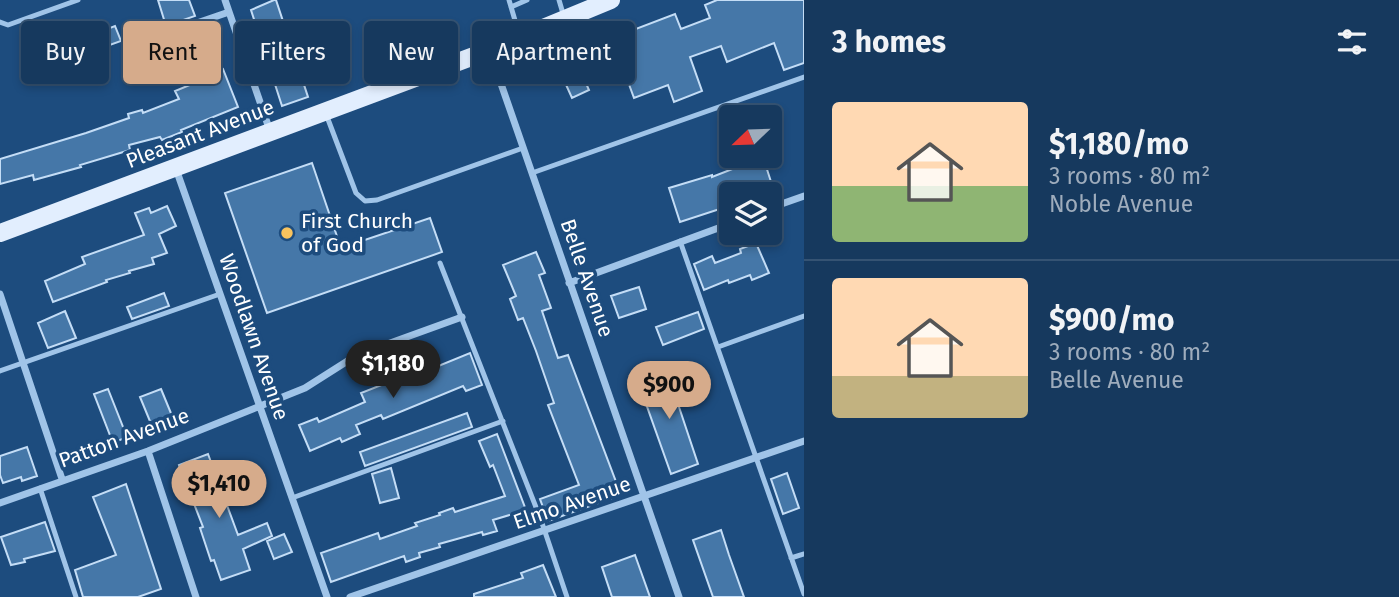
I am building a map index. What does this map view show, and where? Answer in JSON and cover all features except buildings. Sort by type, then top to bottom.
[{"type":"main road","name":"Pleasant Avenue","points":[[560,21],[611,0]]},
{"type":"main road","name":"Pleasant Avenue","points":[[0,233],[472,56]]},
{"type":"street","points":[[225,0],[270,132]]},
{"type":"street","points":[[203,21],[229,12]]},
{"type":"street","name":"Belle Avenue","points":[[501,84],[679,597]]},
{"type":"street","name":"Woodlawn Avenue","points":[[175,167],[327,597]]},
{"type":"street","points":[[782,204],[804,196]]},
{"type":"street","points":[[569,283],[719,228]]},
{"type":"street","points":[[0,294],[62,480]]},
{"type":"street","name":"Patton Avenue","points":[[0,503],[148,451],[305,388],[357,355],[462,317]]},
{"type":"street","name":"Elmo Avenue","points":[[351,597],[804,441]]},
{"type":"street","points":[[148,451],[196,597]]},
{"type":"lane","points":[[0,22],[8,25],[78,0]]},
{"type":"lane","points":[[509,0],[515,21]]},
{"type":"lane","points":[[511,7],[527,0]]},
{"type":"lane","points":[[559,0],[565,19]]},
{"type":"lane","points":[[532,173],[804,77]]},
{"type":"lane","points":[[325,111],[356,193],[365,201],[377,200],[523,148]]},
{"type":"lane","points":[[680,242],[804,594]]},
{"type":"lane","points":[[440,263],[545,530],[567,597]]},
{"type":"lane","points":[[0,371],[220,294]]},
{"type":"lane","points":[[718,347],[804,316]]},
{"type":"lane","points":[[292,498],[503,421]]},
{"type":"lane","points":[[40,488],[76,597]]},
{"type":"lane","points":[[791,558],[804,554]]},
{"type":"place","name":"First Church of God","points":[[287,233]]}]
